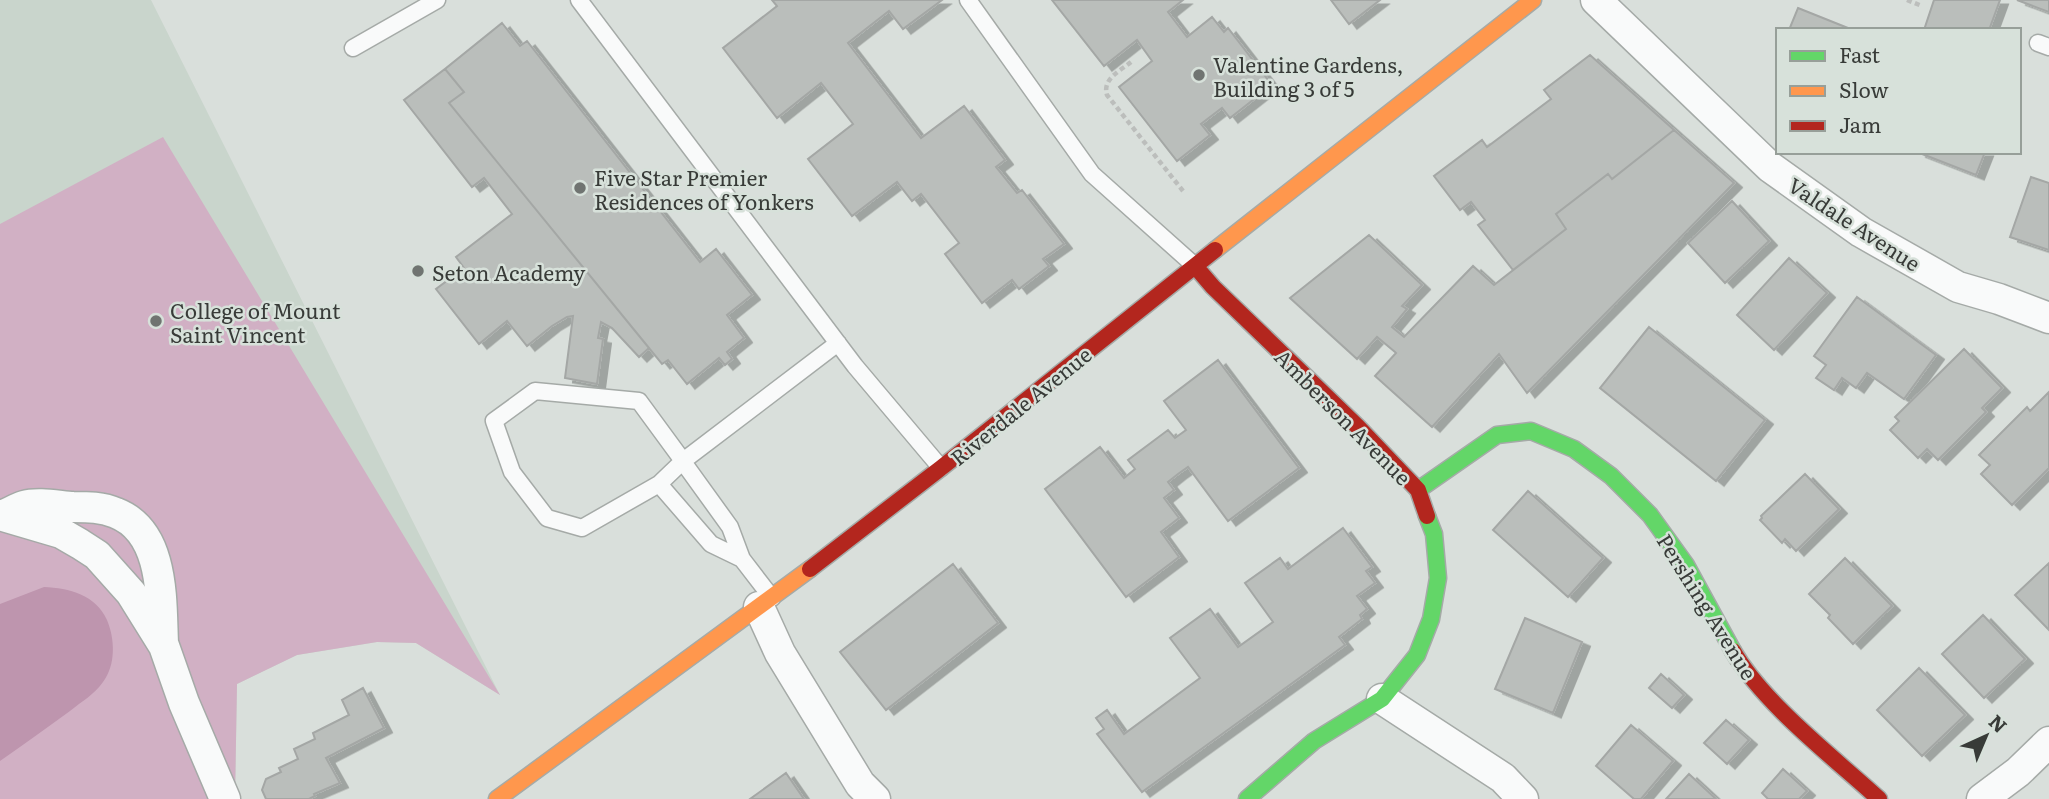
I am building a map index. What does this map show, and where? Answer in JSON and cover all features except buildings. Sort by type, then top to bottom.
[{"type":"street","name":"Riverdale Avenue","points":[[497,799],[765,603],[941,468],[1533,0]]},
{"type":"street","name":"Valdale Avenue","points":[[1596,0],[1770,167],[1851,225],[1958,287],[2049,318]]},
{"type":"street","name":"Amberson Avenue","points":[[1195,266],[1418,490],[1434,534],[1438,578],[1431,620],[1417,655],[1382,699],[1314,741],[1247,799]]},
{"type":"street","name":"Pershing Avenue","points":[[1418,490],[1497,435],[1531,431],[1574,449],[1611,476],[1650,515],[1686,565],[1742,667],[1785,714],[1879,799]]},
{"type":"street","points":[[2,515],[26,506],[94,507],[117,513],[131,521],[153,552],[159,575],[163,646]]},
{"type":"street","points":[[2,515],[61,533],[97,555],[131,593],[163,646],[225,799]]},
{"type":"street","points":[[765,603],[780,653],[860,783],[875,799]]},
{"type":"street","points":[[1382,699],[1503,778],[1523,799]]},
{"type":"street","points":[[1982,799],[2018,772],[2049,742]]},
{"type":"lane","points":[[353,48],[437,0]]},
{"type":"lane","points":[[579,0],[838,343],[941,468]]},
{"type":"lane","points":[[968,0],[1092,174],[1195,266]]},
{"type":"lane","points":[[765,603],[742,559],[730,527],[683,461],[639,401],[535,391],[494,421],[512,471],[547,518],[582,528],[659,484],[683,461],[838,343]]},
{"type":"lane","points":[[659,484],[711,544],[742,559]]},
{"type":"path","points":[[1907,0],[1922,6]]},
{"type":"path","points":[[1131,62],[1107,83],[1107,95],[1183,191]]},
{"type":"shaded area","name":"College of Mount Saint Vincent","points":[[0,0],[151,0],[500,695],[416,643],[377,642],[297,655],[237,684],[235,799],[0,799]]},
{"type":"shaded area","name":"College of Mount Saint Vincent","points":[[163,137],[500,695],[416,643],[377,642],[297,655],[237,684],[235,799],[0,799],[0,224]]},
{"type":"shaded area","points":[[44,587],[81,594],[102,611],[112,635],[110,668],[103,682],[92,694],[0,761],[0,604]]},
{"type":"traffic: fast","points":[[1418,490],[1497,435],[1531,431],[1574,449],[1611,476],[1650,515],[1686,565],[1733,651]]},
{"type":"traffic: fast","points":[[1247,799],[1314,741],[1382,699],[1417,655],[1431,619],[1438,578],[1434,534],[1427,516]]},
{"type":"traffic: slow","points":[[1215,250],[1533,0]]},
{"type":"traffic: slow","points":[[497,799],[810,569]]},
{"type":"traffic: jam","points":[[810,569],[1215,250]]},
{"type":"traffic: jam","points":[[1195,266],[1418,490],[1427,516]]},
{"type":"traffic: jam","points":[[1733,651],[1762,691],[1879,799]]},
{"type":"place","name":"Valentine Gardens, Building 3 of 5","points":[[1199,75]]},
{"type":"place","name":"Five Star Premier Residences of Yonkers","points":[[580,188]]},
{"type":"place","name":"Seton Academy","points":[[418,271]]},
{"type":"place","name":"College of Mount Saint Vincent","points":[[156,321]]}]
